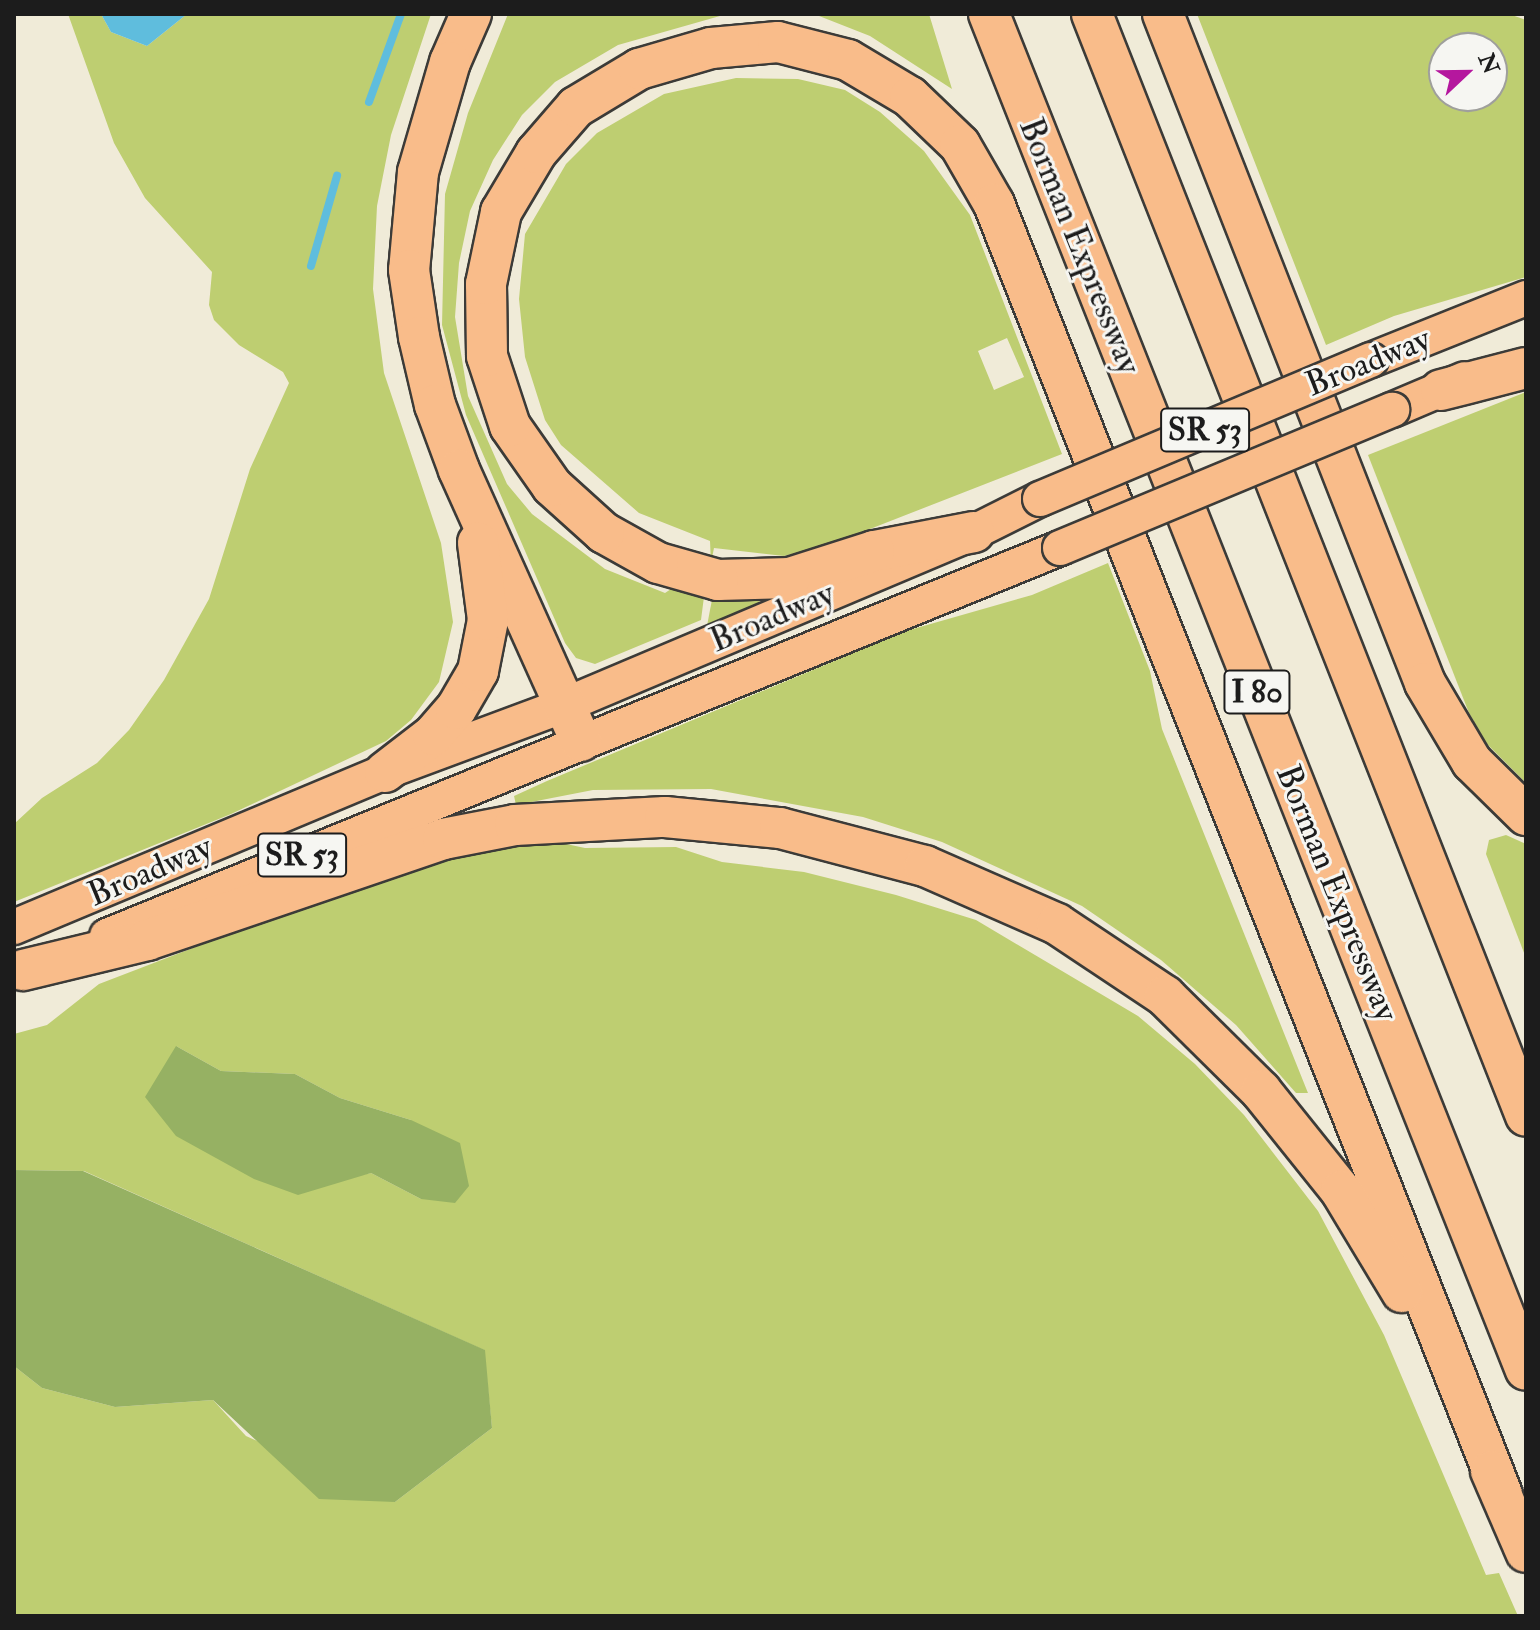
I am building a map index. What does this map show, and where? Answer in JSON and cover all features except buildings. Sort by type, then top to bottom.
[{"type":"highway","points":[[471,14],[450,62],[418,172],[409,270],[435,405],[459,470],[581,741]]},
{"type":"highway","name":"Borman Expressway","points":[[989,14],[1526,1370]]},
{"type":"highway","points":[[1092,14],[1526,1116]]},
{"type":"highway","points":[[1163,14],[1425,683],[1472,762],[1526,815]]},
{"type":"highway","points":[[974,532],[874,551],[790,578],[718,580],[658,563],[604,533],[552,486],[510,426],[487,356],[486,284],[501,212],[536,153],[576,107],[639,69],[711,48],[778,42],[848,60],[910,97],[960,145],[994,204],[1526,1552]]},
{"type":"highway","points":[[1441,390],[1526,368]]},
{"type":"highway","points":[[385,772],[433,735],[478,671],[488,620],[483,564],[459,470]]},
{"type":"highway","points":[[19,972],[147,940],[443,839],[559,819],[665,817],[780,828],[925,866],[1057,924],[1165,996],[1261,1091],[1341,1191],[1400,1288],[1502,1494]]},
{"type":"main road","name":"Broadway","points":[[14,927],[385,772],[565,705],[974,532],[1040,499],[1526,298]]},
{"type":"main road","name":"Broadway","points":[[19,972],[1060,548],[1526,353]]},
{"type":"green space","points":[[68,14],[101,14],[111,32],[147,46],[187,14],[431,14],[391,135],[377,206],[373,289],[384,373],[441,543],[453,622],[439,682],[411,720],[386,741],[231,814],[14,902],[14,824],[42,798],[97,763],[129,730],[164,680],[209,599],[250,469],[289,383],[283,372],[239,345],[214,320],[209,305],[212,272],[145,198],[114,143]]},
{"type":"green space","points":[[508,14],[727,14],[618,45],[555,82],[522,115],[493,160],[470,211],[459,263],[455,317],[468,396],[507,484],[532,514],[605,569],[665,593],[674,587],[705,589],[701,620],[595,664],[576,658],[565,643],[466,415],[442,325],[445,194],[468,113]]},
{"type":"green space","points":[[814,14],[929,14],[952,89],[870,36]]},
{"type":"green space","points":[[1197,14],[1509,14],[1526,20],[1526,277],[1394,316],[1326,345]]},
{"type":"green space","points":[[736,78],[798,79],[845,90],[880,112],[924,151],[970,215],[1062,454],[829,545],[784,556],[714,548],[711,563],[710,541],[639,513],[561,445],[545,420],[525,357],[519,299],[525,234],[566,164],[597,133],[664,94]],"holes":[[[1007,338],[1024,377],[994,390],[978,351]]]},
{"type":"green space","points":[[1526,392],[1526,783],[1487,744],[1469,713],[1368,455]]},
{"type":"green space","points":[[1108,563],[1150,671],[1162,729],[1308,1093],[1296,1093],[1236,1025],[1161,960],[1082,906],[942,842],[863,817],[711,789],[593,790],[516,805],[514,796],[547,781],[906,631],[1032,595]]},
{"type":"green space","points":[[714,589],[756,592],[760,603],[707,626]]},
{"type":"green space","points":[[1506,835],[1526,844],[1526,958],[1486,854],[1489,840]]},
{"type":"green space","points":[[552,841],[585,848],[676,847],[722,862],[804,872],[896,895],[976,920],[1138,1016],[1195,1064],[1244,1115],[1318,1211],[1384,1335],[1486,1575],[1499,1573],[1518,1616],[14,1616],[14,1366],[42,1388],[115,1407],[213,1400],[246,1436],[395,1502],[492,1428],[484,1350],[84,1171],[14,1170],[14,1034],[47,1025],[99,984],[354,886],[449,858]],"holes":[[[176,1046],[221,1071],[295,1074],[340,1098],[411,1120],[421,1199],[371,1173],[341,1179]]]},
{"type":"green space","points":[[176,1046],[221,1071],[295,1074],[340,1098],[411,1120],[460,1143],[469,1186],[455,1203],[421,1199],[371,1173],[298,1195],[254,1179],[176,1136],[145,1097]]},
{"type":"green space","points":[[14,1170],[83,1171],[485,1350],[492,1428],[395,1502],[319,1499],[213,1400],[115,1407],[42,1388],[14,1366]]},
{"type":"water","points":[[101,14],[187,14],[147,46],[111,32]]},
{"type":"waterway","points":[[369,102],[401,14]]},
{"type":"waterway","points":[[311,266],[337,176]]}]
